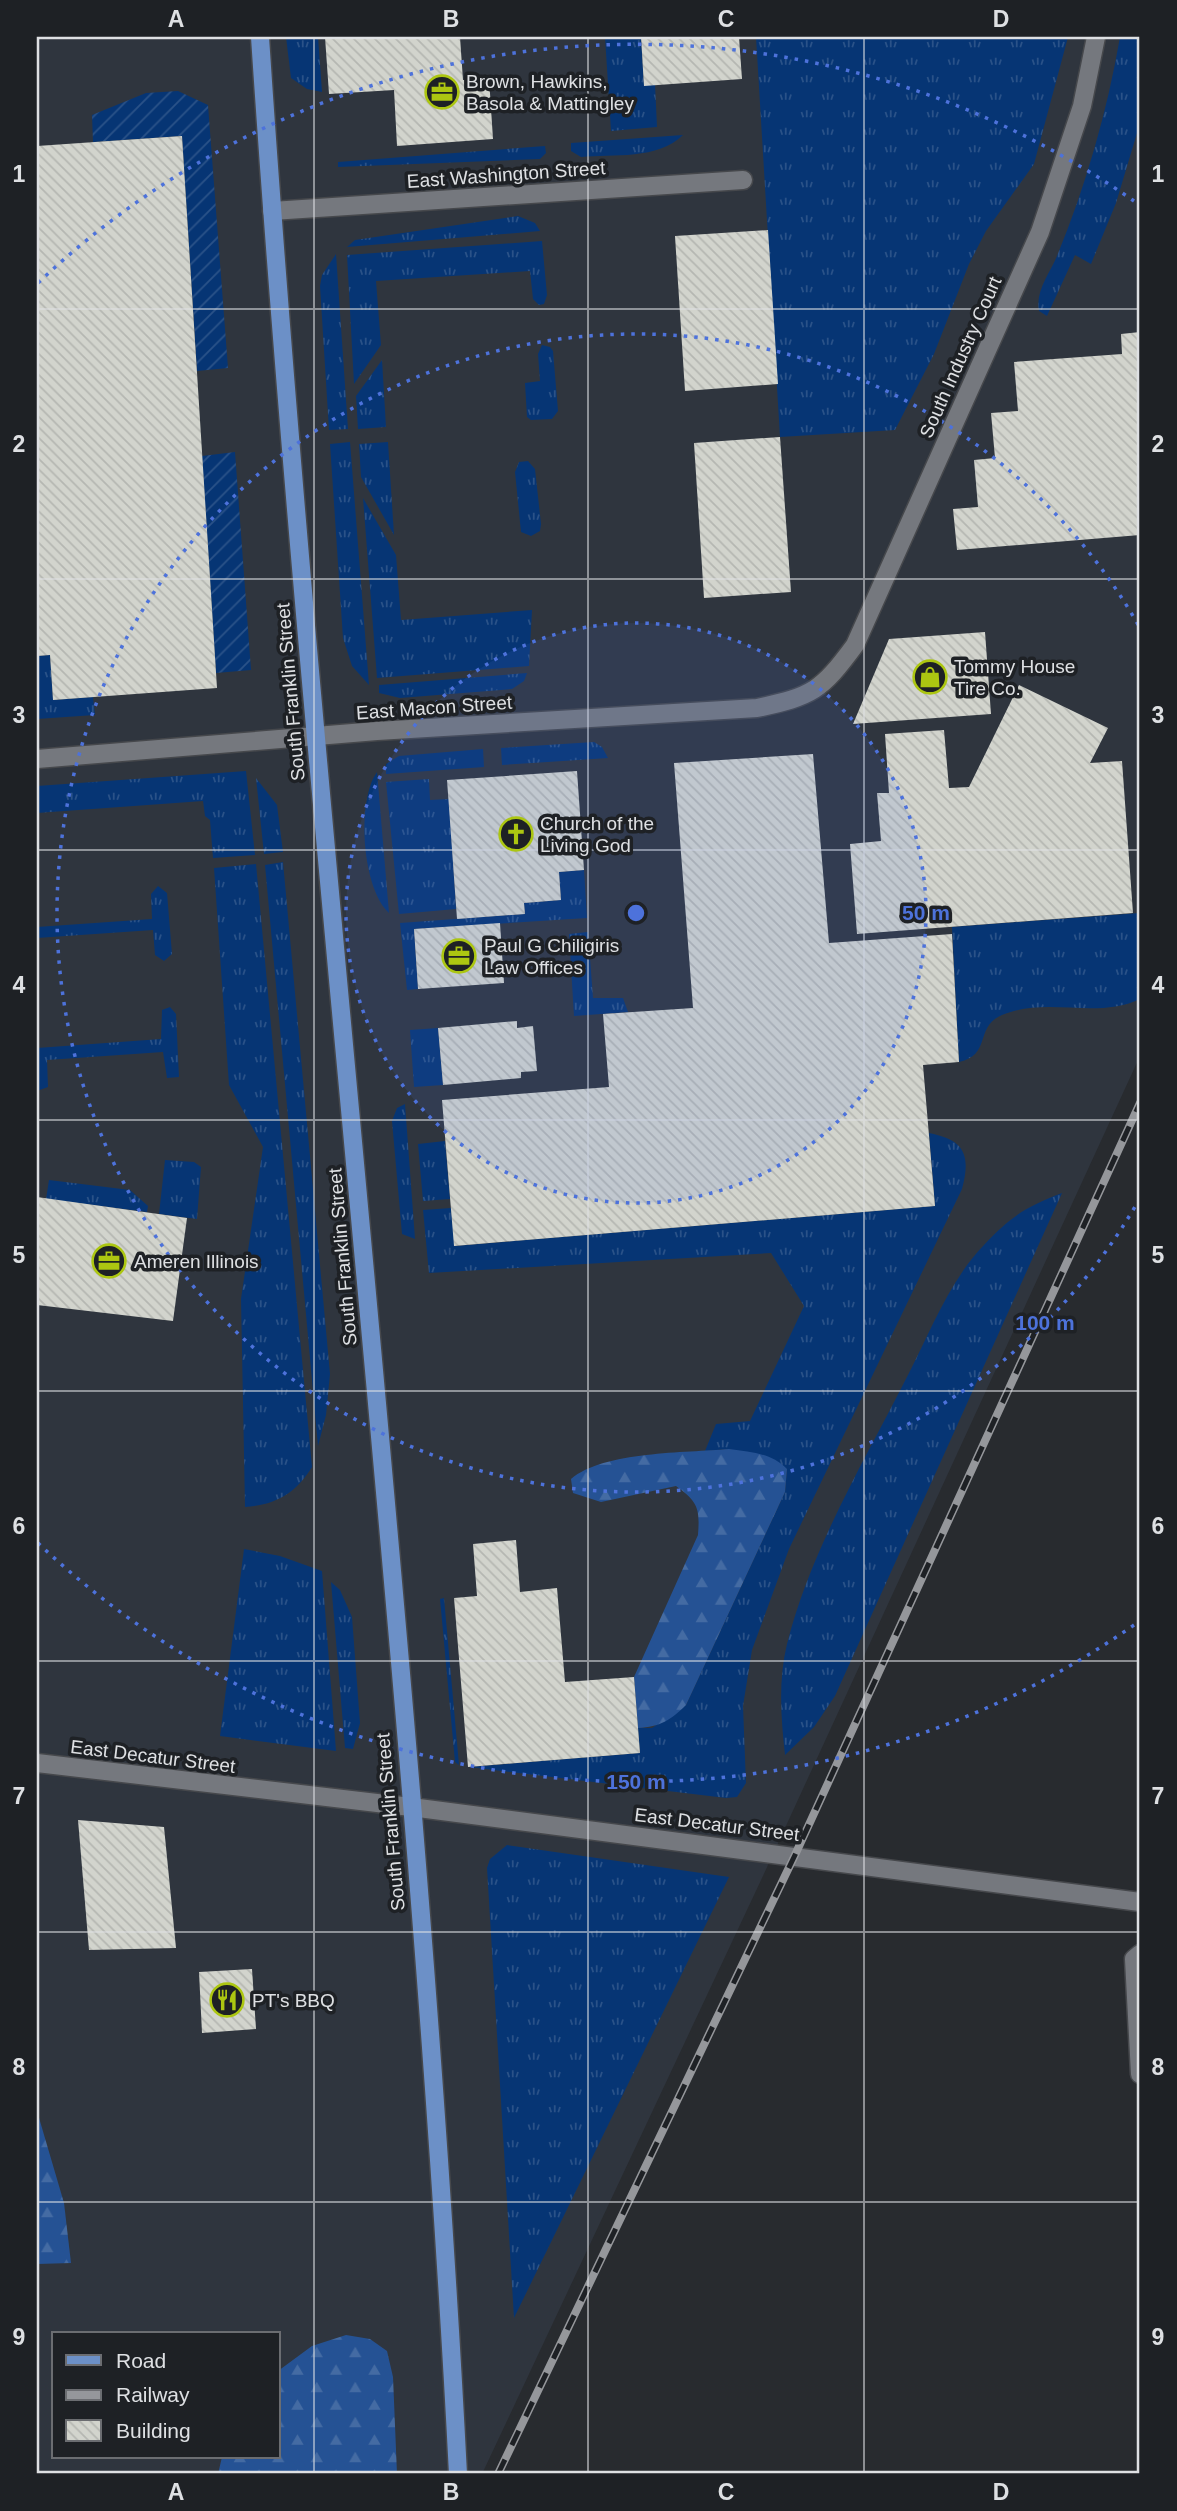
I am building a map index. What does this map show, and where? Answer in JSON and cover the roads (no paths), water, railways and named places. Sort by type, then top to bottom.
[{"type":"main road","name":"South Franklin Street","points":[[260,37],[315,737],[411,1807],[449,2297],[458,2474]]},
{"type":"street","name":"South Industry Court","points":[[828,681],[855,645],[1040,232],[1082,106],[1096,37]]},
{"type":"street","name":"East Washington Street","points":[[272,211],[743,180]]},
{"type":"street","name":"East Macon Street","points":[[37,759],[315,737],[757,708],[797,700],[828,681]]},
{"type":"street","name":"East Decatur Street","points":[[37,1763],[411,1807],[1140,1902]]},
{"type":"street","points":[[1140,1954],[1134,1959],[1140,2074]]},
{"type":"railway","points":[[498,2474],[795,1855],[1140,1103]]},
{"type":"place","name":"Brown, Hawkins, Basola & Mattingley","points":[[442,92]]},
{"type":"place","name":"Tommy House Tire Co.","points":[[930,677]]},
{"type":"place","name":"Church of the Living God","points":[[516,834]]},
{"type":"place","name":"Paul G Chiligiris Law Offices","points":[[459,956]]},
{"type":"place","name":"Ameren Illinois","points":[[109,1261]]},
{"type":"place","name":"PT's BBQ","points":[[227,2000]]}]
